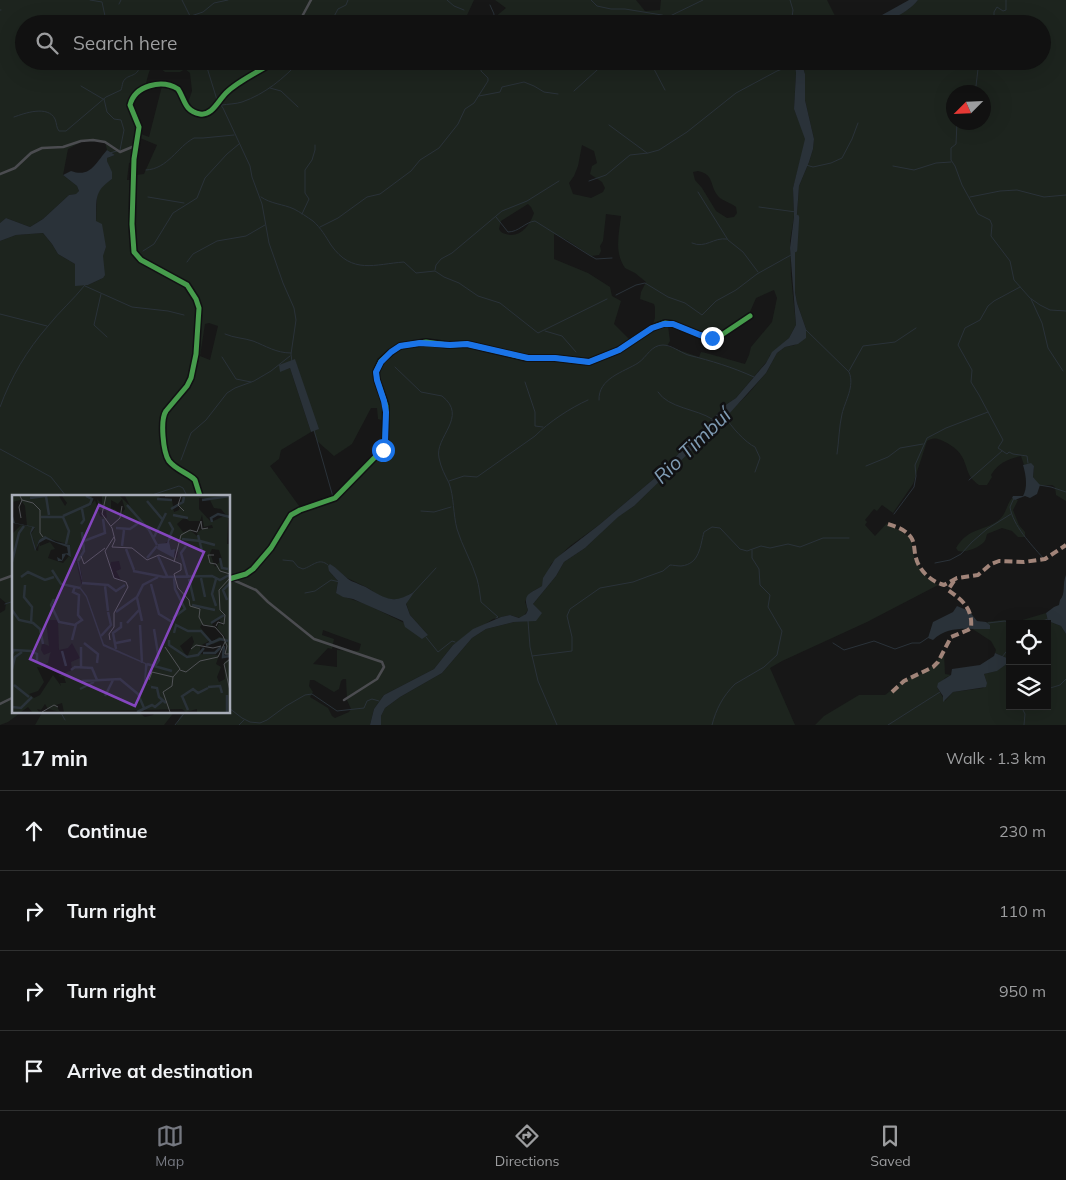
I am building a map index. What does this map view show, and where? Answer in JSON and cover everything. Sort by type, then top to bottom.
[{"type":"street","points":[[303,15],[311,0]]},
{"type":"street","points":[[200,495],[195,480],[174,466],[167,456],[162,424],[163,415],[187,386],[194,370],[199,308],[196,299],[187,285],[141,260],[134,252],[132,224],[134,159],[139,127],[130,105],[133,98],[143,88],[156,84],[174,87],[180,92],[186,106],[197,114],[204,114],[212,110],[228,91],[260,70]]},
{"type":"street","points":[[0,174],[15,168],[31,154],[42,148],[63,147],[87,140],[105,142],[118,152],[136,145]]},
{"type":"street","points":[[230,579],[246,574],[253,569],[271,548],[291,515],[335,498],[383,450],[386,412],[376,372],[381,362],[396,348],[420,343],[467,344],[528,358],[555,358],[589,362],[619,350],[652,328],[664,324],[673,324],[705,337],[717,338],[750,316]]},
{"type":"street","points":[[0,580],[12,575]]},
{"type":"street","points":[[230,579],[256,590],[314,639],[382,662],[384,668],[380,676],[344,700]]},
{"type":"shaded area","points":[[0,0],[474,0],[467,15],[15,15],[15,70],[150,70],[144,89],[131,106],[138,121],[141,134],[149,137],[162,86],[173,87],[179,91],[187,106],[192,91],[190,73],[186,70],[796,70],[794,109],[806,139],[793,188],[794,217],[790,241],[796,325],[789,338],[770,355],[768,360],[736,398],[727,404],[656,477],[599,525],[570,546],[551,564],[542,586],[530,593],[525,602],[528,610],[523,617],[510,615],[493,619],[453,645],[434,669],[384,695],[374,709],[370,725],[176,725],[182,712],[230,712],[230,495],[12,495],[12,712],[22,712],[8,722],[0,725],[0,613],[5,610],[6,603],[0,598],[0,241],[16,235],[43,233],[58,254],[75,264],[88,285],[103,278],[103,255],[106,247],[96,221],[97,193],[103,185],[112,179],[107,158],[115,155],[107,150],[105,142],[83,141],[68,149],[63,175],[77,186],[79,191],[77,194],[69,195],[43,219],[30,227],[6,218],[0,223]],"holes":[[[140,138],[157,145],[144,174],[136,175],[136,180],[127,180],[129,163],[135,162]],[[582,145],[594,151],[597,163],[592,166],[590,174],[602,182],[605,188],[603,192],[591,198],[573,194],[569,183],[578,166]],[[698,171],[707,175],[718,196],[736,207],[737,213],[734,217],[727,218],[716,211],[695,180],[693,172]],[[528,204],[531,207],[534,213],[529,224],[522,232],[512,235],[501,232],[499,229],[501,221]],[[606,214],[621,216],[618,243],[619,256],[625,268],[646,282],[640,299],[654,304],[655,307],[655,318],[651,330],[633,343],[614,324],[621,301],[612,296],[610,287],[588,273],[554,259],[554,234],[591,256],[599,255],[601,251],[600,246],[603,241]],[[774,290],[777,298],[772,322],[751,347],[745,364],[701,352],[699,357],[667,346],[670,341],[668,326],[687,330],[703,340],[746,321],[756,298]],[[209,323],[218,326],[210,360],[200,356],[205,324]],[[295,360],[318,429],[313,430],[317,441],[334,456],[352,444],[371,408],[377,408],[378,419],[385,421],[384,449],[341,495],[332,502],[302,510],[270,466],[279,459],[281,450],[311,432],[290,368],[281,371]],[[331,565],[347,578],[368,588],[381,597],[403,599],[413,592],[406,603],[410,615],[428,635],[336,592],[338,581],[329,571]],[[323,630],[361,644],[359,651],[337,650],[337,667],[313,664],[328,648],[332,649],[334,639],[322,635]],[[346,679],[347,700],[351,709],[349,712],[335,718],[328,708],[310,697],[313,692],[309,686],[310,680],[314,680],[334,692],[339,689],[341,681]]]},
{"type":"shaded area","points":[[495,0],[636,0],[645,11],[660,10],[661,0],[827,0],[834,15],[498,15],[506,8]]},
{"type":"shaded area","points":[[918,0],[1066,0],[1066,501],[1056,495],[1055,487],[1052,485],[1040,486],[1033,477],[1034,466],[1024,465],[1021,456],[1000,465],[991,475],[992,477],[987,485],[979,485],[969,475],[957,450],[948,443],[938,439],[927,441],[913,484],[893,513],[882,505],[877,511],[874,509],[865,520],[867,522],[865,525],[875,536],[887,523],[908,536],[912,544],[915,561],[928,579],[938,585],[867,622],[770,668],[795,725],[381,725],[381,716],[385,708],[400,697],[442,673],[472,638],[486,629],[514,622],[536,620],[533,604],[556,576],[564,562],[585,548],[617,517],[634,506],[748,394],[766,373],[777,353],[785,347],[795,345],[806,329],[795,292],[795,241],[799,186],[809,162],[814,139],[805,100],[804,70],[1051,70],[1051,15],[896,15],[909,9]]},
{"type":"shaded area","points":[[162,70],[183,70],[180,72],[165,72]]},
{"type":"shaded area","points":[[1012,498],[1018,500],[1013,510],[1019,525],[1025,532],[1025,537],[1018,537],[1012,531],[1002,528],[987,534],[985,541],[979,546],[968,551],[958,551],[956,548],[966,536],[989,526],[1001,518]]},
{"type":"shaded area","points":[[1046,613],[1048,620],[1023,620]]},
{"type":"shaded area","points":[[1006,620],[1006,658],[995,653],[996,650],[991,641],[971,628],[984,629],[990,625],[986,622]]},
{"type":"shaded area","points":[[1051,622],[1061,626],[1066,634],[1066,725],[815,725],[824,716],[859,695],[885,695],[906,679],[926,672],[944,653],[945,674],[951,675],[945,678],[937,687],[945,701],[953,692],[983,688],[987,683],[984,674],[996,671],[1005,665],[1006,662],[1006,710],[1051,710]]},
{"type":"shaded area","points":[[42,712],[138,712],[145,717],[153,715],[155,712],[174,712],[164,725],[35,725]]},
{"type":"water","points":[[909,0],[918,0],[900,15],[882,15]]},
{"type":"water","points":[[796,70],[804,70],[805,74],[805,100],[814,139],[809,162],[799,186],[795,241],[795,292],[806,329],[806,338],[798,344],[785,347],[777,353],[766,373],[728,415],[634,506],[618,517],[585,548],[564,562],[556,576],[533,604],[542,613],[536,621],[514,622],[486,629],[472,638],[442,673],[400,697],[385,708],[381,716],[381,725],[370,725],[374,709],[384,695],[434,669],[453,645],[473,629],[501,617],[510,615],[519,618],[526,614],[528,610],[526,600],[528,595],[542,586],[543,578],[555,559],[656,477],[727,404],[736,398],[766,363],[772,352],[789,338],[796,325],[790,248],[794,217],[793,188],[805,139],[794,109]]},
{"type":"water","points":[[107,150],[115,155],[107,158],[112,172],[112,179],[99,192],[96,207],[96,221],[102,224],[106,247],[103,256],[105,275],[103,278],[88,285],[75,286],[75,264],[58,254],[43,233],[16,235],[0,241],[0,223],[6,218],[30,227],[43,219],[69,195],[76,194],[79,191],[77,186],[63,175],[71,171],[83,173],[88,171]]},
{"type":"water","points":[[295,359],[319,429],[311,432],[290,368],[280,372],[279,365]]},
{"type":"water","points":[[1031,463],[1034,466],[1033,477],[1040,485],[1037,494],[1030,498],[1025,496],[1015,500],[1012,498],[1013,496],[1023,496],[1026,489],[1023,465]]},
{"type":"water","points":[[330,564],[353,582],[387,598],[402,598],[415,591],[406,604],[410,615],[428,635],[422,639],[405,627],[403,621],[336,593],[338,581],[329,571],[328,566]]},
{"type":"water","points":[[1066,575],[1066,634],[1061,626],[1048,620],[1046,613],[1059,605],[1063,595]]},
{"type":"water","points":[[957,606],[969,611],[977,621],[986,622],[990,625],[990,629],[953,630],[939,635],[933,640],[928,638],[933,622],[953,612]]},
{"type":"water","points":[[995,653],[1006,658],[1006,664],[997,671],[984,674],[987,683],[986,687],[953,692],[943,702],[943,696],[937,687],[938,683],[951,675],[952,669],[980,665],[994,656]]},
{"type":"waterway","points":[[90,0],[102,2],[105,15]]},
{"type":"waterway","points":[[119,4],[121,0]]},
{"type":"waterway","points":[[182,0],[190,15]]},
{"type":"waterway","points":[[194,15],[203,12],[214,3],[228,0]]},
{"type":"waterway","points":[[335,15],[338,9],[346,5],[348,0]]},
{"type":"waterway","points":[[447,0],[454,6],[464,10]]},
{"type":"waterway","points":[[591,0],[597,6],[611,9],[625,9],[662,15]]},
{"type":"waterway","points":[[672,15],[703,0]]},
{"type":"waterway","points":[[790,0],[792,15]]},
{"type":"waterway","points":[[994,15],[997,7],[1003,11],[1006,10],[1006,0]]},
{"type":"waterway","points":[[490,5],[494,15]]},
{"type":"waterway","points":[[14,117],[36,111],[47,112],[55,119],[59,131],[66,131],[106,97],[121,90],[125,79],[138,70]]},
{"type":"waterway","points":[[208,70],[217,100],[223,108],[250,166],[262,204],[269,243],[294,308],[296,320],[291,354],[292,362]]},
{"type":"waterway","points":[[222,105],[240,103],[258,95],[291,70]]},
{"type":"waterway","points":[[320,227],[338,218],[367,197],[380,194],[411,171],[420,160],[439,148],[458,124],[465,109],[474,103],[488,81],[488,78],[481,70]]},
{"type":"waterway","points":[[574,91],[597,70]]},
{"type":"waterway","points":[[655,70],[665,90]]},
{"type":"waterway","points":[[589,181],[606,175],[630,155],[659,150],[687,132],[736,93],[780,70]]},
{"type":"waterway","points":[[976,85],[978,70]]},
{"type":"waterway","points":[[479,96],[500,92],[502,87],[524,82],[544,92],[558,94]]},
{"type":"waterway","points":[[81,86],[103,99]]},
{"type":"waterway","points":[[270,88],[281,91],[298,107]]},
{"type":"waterway","points":[[104,99],[107,112],[114,119],[121,120],[124,130],[120,150],[110,153]]},
{"type":"waterway","points":[[806,165],[813,167],[831,163],[842,158],[858,123]]},
{"type":"waterway","points":[[609,125],[647,153]]},
{"type":"waterway","points":[[957,130],[956,144],[951,148],[951,160],[978,214],[990,220],[992,225],[991,236],[1010,261],[1014,280],[1030,298],[1040,305],[1050,310],[1066,311]]},
{"type":"waterway","points":[[146,170],[160,166],[194,138],[234,135]]},
{"type":"waterway","points":[[143,251],[154,244],[173,213],[197,198],[205,178],[239,144]]},
{"type":"waterway","points":[[302,214],[309,199],[305,193],[305,170],[312,160],[315,145]]},
{"type":"waterway","points":[[893,166],[914,170],[936,163],[951,162]]},
{"type":"waterway","points":[[435,270],[436,265],[441,259],[452,253],[502,211],[527,201],[559,181]]},
{"type":"waterway","points":[[970,197],[1000,191],[1017,190],[1044,197],[1066,195]]},
{"type":"waterway","points":[[698,192],[728,240],[743,252],[758,272]]},
{"type":"waterway","points":[[148,197],[184,203]]},
{"type":"waterway","points":[[261,197],[294,209],[313,221],[331,245],[347,261],[364,266],[404,262],[416,273],[435,271],[459,283],[478,296],[500,303],[538,333],[607,299]]},
{"type":"waterway","points":[[759,207],[796,212]]},
{"type":"waterway","points":[[496,217],[508,232],[512,232],[535,221],[596,259],[612,258]]},
{"type":"waterway","name":"Rio Timbuí","points":[[795,250],[797,217]]},
{"type":"waterway","points":[[187,262],[193,254],[217,241],[246,236],[265,225]]},
{"type":"waterway","points":[[692,243],[701,245],[727,239]]},
{"type":"waterway","points":[[616,295],[636,285],[645,283],[668,297],[685,303],[702,315],[716,301],[736,290],[757,274],[791,255]]},
{"type":"waterway","points":[[0,407],[14,375],[26,354],[52,321],[85,285]]},
{"type":"waterway","points":[[85,286],[132,307],[168,311],[184,315]]},
{"type":"waterway","points":[[1020,287],[988,306],[980,320],[965,328],[958,345],[972,370],[971,382],[1003,440],[998,448],[1007,454],[1009,452],[1027,456],[1028,463]]},
{"type":"waterway","points":[[101,294],[94,325],[107,337]]},
{"type":"waterway","points":[[1031,299],[1042,323],[1048,348],[1063,371]]},
{"type":"waterway","points":[[0,314],[47,326]]},
{"type":"waterway","points":[[849,371],[863,346],[895,342],[916,328]]},
{"type":"waterway","points":[[806,330],[849,372],[851,377],[849,393],[841,419],[837,454]]},
{"type":"waterway","points":[[545,331],[562,336],[576,352]]},
{"type":"waterway","points":[[225,334],[253,341],[276,351],[291,353]]},
{"type":"waterway","points":[[599,400],[600,392],[607,381],[641,361],[655,347],[663,345],[688,355],[722,364],[754,377]]},
{"type":"waterway","points":[[181,460],[191,433],[206,420],[227,393],[254,381],[290,356]]},
{"type":"waterway","points":[[222,357],[236,379],[251,382]]},
{"type":"waterway","points":[[395,367],[421,392],[442,396],[449,404],[452,419],[441,442],[439,458],[451,488],[457,529],[477,579],[481,602],[498,617],[496,618]]},
{"type":"waterway","points":[[525,382],[535,412],[535,426],[543,427]]},
{"type":"waterway","points":[[658,392],[669,402],[712,419]]},
{"type":"waterway","points":[[449,481],[464,476],[477,477],[560,416],[588,400]]},
{"type":"waterway","points":[[894,514],[914,487],[915,465],[927,438],[946,428],[988,412]]},
{"type":"waterway","points":[[725,416],[738,434],[755,447],[760,458],[755,472]]},
{"type":"waterway","points":[[314,430],[333,497]]},
{"type":"waterway","points":[[866,466],[888,457],[900,448],[923,444]]},
{"type":"waterway","points":[[0,449],[51,477],[65,495]]},
{"type":"waterway","points":[[969,480],[1002,451]]},
{"type":"waterway","points":[[1039,485],[1066,492]]},
{"type":"waterway","points":[[152,495],[179,486],[183,488],[186,495]]},
{"type":"waterway","points":[[1014,498],[1010,507],[1015,521],[1043,558]]},
{"type":"waterway","points":[[421,511],[434,512],[451,507]]},
{"type":"waterway","points":[[935,563],[950,560],[961,554],[987,529],[1011,514]]},
{"type":"waterway","points":[[532,656],[572,651],[572,637],[567,616],[570,609],[600,588],[633,582],[663,571],[670,565],[687,565],[696,558],[704,532],[712,527],[720,528],[740,549],[747,551],[761,546],[770,548],[788,544],[800,547],[823,538],[849,538]]},
{"type":"waterway","points":[[712,725],[720,703],[735,684],[764,667],[777,655],[782,631],[768,607],[770,595],[760,585],[759,569],[752,558],[752,550]]},
{"type":"waterway","points":[[283,560],[293,561],[298,567],[303,569],[319,562],[328,565]]},
{"type":"waterway","points":[[413,593],[436,568]]},
{"type":"waterway","points":[[305,593],[315,591],[331,580],[340,582]]},
{"type":"waterway","points":[[5,604],[12,602]]},
{"type":"waterway","points":[[528,621],[530,647],[538,681],[557,725]]},
{"type":"waterway","points":[[988,623],[1006,621]]},
{"type":"waterway","points":[[426,637],[438,652],[452,641],[455,642]]},
{"type":"waterway","points":[[833,643],[844,650],[874,641],[895,649],[912,643],[920,643],[929,637]]},
{"type":"waterway","points":[[1002,657],[1006,652]]},
{"type":"waterway","points":[[1051,688],[1060,685],[1066,679]]},
{"type":"waterway","points":[[888,725],[940,692]]},
{"type":"waterway","points":[[230,709],[250,722],[260,723],[305,695],[312,694],[337,711],[364,708],[367,701],[372,699],[379,701]]},
{"type":"waterway","points":[[1023,710],[1025,714],[1024,725]]},
{"type":"waterway","points":[[61,712],[65,720]]},
{"type":"waterway","points":[[175,725],[185,712]]},
{"type":"waterway","points":[[239,725],[244,720]]},
{"type":"marked path","points":[[888,524],[902,529],[910,536],[920,567],[931,579],[944,585],[957,578],[978,575],[991,564],[999,561],[1024,562],[1045,559],[1066,545]]},
{"type":"marked path","points":[[892,692],[904,681],[933,667],[938,662],[951,637],[971,628],[970,615],[966,605],[948,590],[954,581]]},
{"type":"cycle path","points":[[200,495],[195,480],[169,461],[165,451],[163,436],[164,415],[191,378],[196,354],[199,308],[196,299],[187,285],[141,260],[134,252],[132,224],[134,159],[139,127],[130,105],[137,93],[143,89],[157,84],[164,84],[178,89],[191,110],[200,114],[208,113],[226,93],[260,70]]},
{"type":"cycle path","points":[[230,579],[246,574],[253,569],[271,548],[291,515],[335,498],[383,449],[385,443],[386,406],[376,372],[381,361],[400,346],[426,342],[448,345],[467,344],[527,358],[555,358],[589,362],[619,350],[652,328],[665,323],[673,324],[705,337],[717,338],[750,316]]},
{"type":"route","points":[[383,450],[385,447],[386,406],[376,372],[381,362],[400,346],[426,342],[442,345],[467,344],[532,359],[555,358],[592,362],[616,352],[652,328],[664,324],[673,324],[712,338]]}]
